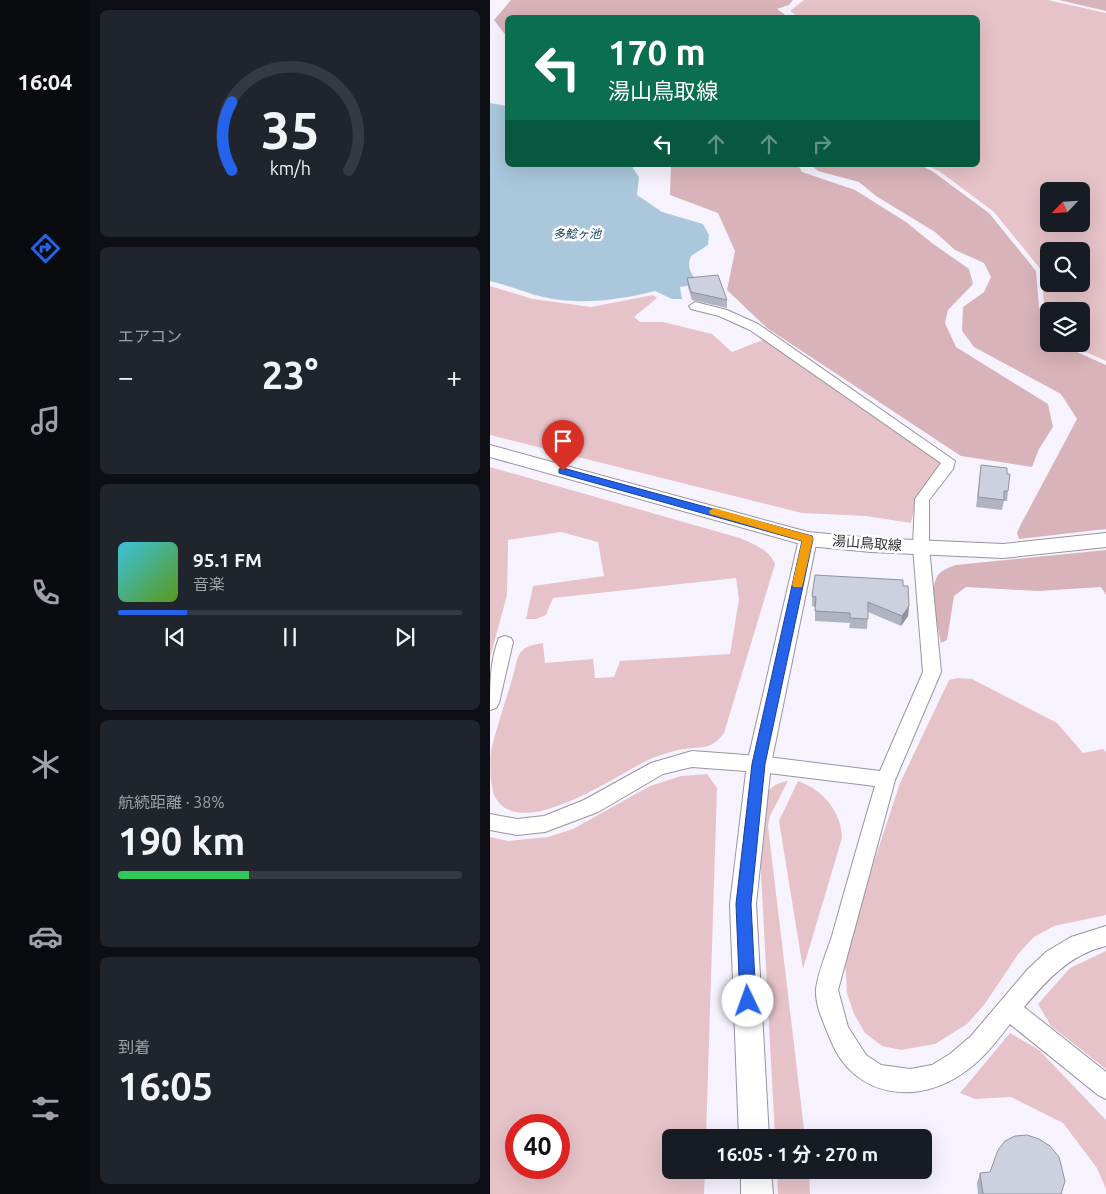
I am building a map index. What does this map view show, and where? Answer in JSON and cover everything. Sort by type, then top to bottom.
[{"type":"main road","name":"湯山鳥取線","points":[[490,450],[808,539],[1003,551],[1106,540]]},
{"type":"street","points":[[695,306],[723,312],[754,327],[948,460],[948,466],[922,499],[921,547],[932,672],[886,780],[828,990],[833,1022],[846,1049],[861,1066],[877,1076],[900,1082],[929,1080],[967,1056],[1056,958],[1091,939],[1106,936]]},
{"type":"street","points":[[754,1129],[744,904],[758,764],[808,539]]},
{"type":"street","points":[[490,703],[505,642]]},
{"type":"street","points":[[490,822],[517,827],[545,824],[572,816],[658,768],[682,761],[698,760],[758,764],[886,780]]},
{"type":"street","points":[[1009,1009],[1106,1087]]},
{"type":"street","points":[[756,1179],[757,1194]]},
{"type":"shaded area","points":[[511,0],[793,0],[789,5],[777,9],[785,15],[505,15],[505,34],[494,20]]},
{"type":"shaded area","points":[[804,0],[1048,0],[1106,13],[1106,361],[1086,352],[1090,352],[1090,302],[1044,302],[1043,292],[1090,292],[1090,242],[1040,242],[1040,269],[994,212],[939,171],[930,167],[980,167],[980,15],[796,15],[790,11]]},
{"type":"shaded area","points":[[1059,0],[1106,0],[1106,11]]},
{"type":"shaded area","points":[[671,167],[799,167],[802,172],[855,190],[906,222],[969,269],[973,284],[948,310],[945,323],[956,347],[1048,404],[1053,427],[1039,449],[1032,467],[961,456],[767,328],[727,290],[735,251],[718,213],[670,195]]},
{"type":"shaded area","points":[[813,167],[924,167],[989,213],[1036,271],[1040,309],[1040,352],[1077,352],[1106,365],[1106,529],[1019,539],[1017,533],[1020,526],[1077,419],[1061,394],[974,347],[962,331],[963,307],[984,292],[991,277],[984,263],[955,250],[935,232],[876,196],[859,182],[818,171]]},
{"type":"shaded area","points":[[490,286],[533,299],[591,307],[653,295],[657,298],[634,317],[640,322],[663,322],[712,334],[732,352],[765,339],[938,457],[943,465],[915,505],[911,523],[866,516],[802,513],[490,435]]},
{"type":"shaded area","points":[[490,467],[740,538],[760,548],[773,559],[775,564],[724,733],[719,739],[709,746],[678,750],[651,759],[588,793],[566,803],[543,810],[523,813],[506,808],[494,795],[491,751],[517,660],[524,649],[543,643],[545,663],[593,659],[595,678],[614,677],[620,661],[730,654],[739,599],[736,578],[553,598],[546,615],[536,619],[526,619],[533,586],[604,576],[598,542],[561,532],[508,540],[507,595],[490,658]]},
{"type":"shaded area","points":[[1106,550],[1106,595],[1101,587],[1038,591],[966,587],[954,596],[947,640],[941,643],[934,607],[934,588],[939,574],[945,569],[956,565]]},
{"type":"shaded area","points":[[958,678],[972,679],[1057,723],[1083,753],[1103,749],[1106,752],[1106,915],[1054,926],[1034,937],[1019,953],[984,1005],[967,1024],[935,1044],[901,1050],[882,1046],[865,1033],[854,1014],[847,993],[845,960],[866,886],[900,783],[949,680]]},
{"type":"shaded area","points":[[707,774],[717,788],[706,1129],[662,1129],[662,1179],[705,1179],[704,1194],[490,1194],[490,837],[508,841],[548,837],[573,829],[650,786],[681,776]]},
{"type":"shaded area","points":[[788,781],[770,816],[768,826],[804,1129],[775,1129],[758,817],[767,793],[770,789]]},
{"type":"shaded area","points":[[798,781],[815,790],[829,803],[838,819],[842,838],[803,969],[779,821]]},
{"type":"shaded area","points":[[1106,951],[1106,1069],[1051,1026],[1038,1004],[1070,968]]},
{"type":"shaded area","points":[[1010,1033],[1039,1050],[1106,1120],[1106,1189],[1097,1168],[1063,1123],[1011,1097],[975,1099],[960,1093]]},
{"type":"shaded area","points":[[777,1179],[809,1179],[810,1194],[778,1194]]},
{"type":"water","name":"多鯰ヶ池","points":[[490,103],[505,106],[505,167],[632,167],[639,177],[637,195],[662,212],[703,224],[709,235],[708,245],[691,256],[689,265],[692,275],[700,284],[680,287],[682,299],[672,299],[655,291],[610,300],[566,300],[535,295],[490,281]]},
{"type":"building","points":[[718,275],[727,300],[691,292],[687,278]]},
{"type":"building","points":[[981,465],[1007,468],[1007,474],[1010,474],[1008,491],[1004,491],[1004,500],[978,497]]},
{"type":"building","points":[[815,575],[903,580],[903,586],[908,586],[909,606],[902,616],[868,602],[868,619],[850,618],[850,613],[815,611],[816,597],[812,596]]},
{"type":"building","points":[[1027,1135],[1039,1139],[1050,1146],[1059,1157],[1065,1181],[1061,1194],[983,1194],[980,1173],[990,1172],[998,1150],[1005,1141],[1015,1136]]},
{"type":"slow traffic","points":[[714,511],[808,539],[798,585]]},
{"type":"route","points":[[563,471],[723,513],[808,539],[758,764],[744,904],[748,1001]]}]
